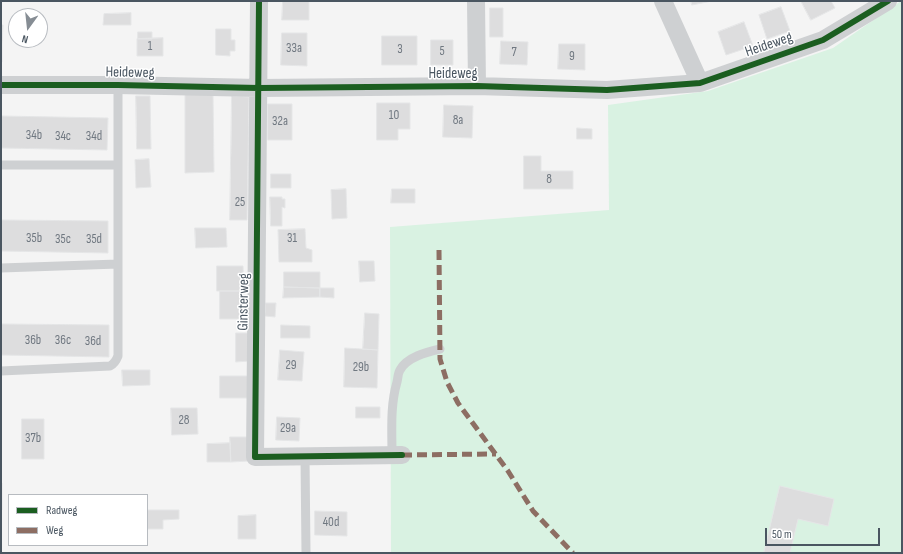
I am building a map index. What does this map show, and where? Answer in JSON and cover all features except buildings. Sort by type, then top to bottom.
[{"type":"street","name":"Ginsterweg","points":[[259,1],[255,457],[397,456]]},
{"type":"street","points":[[476,1],[477,86]]},
{"type":"street","points":[[663,1],[700,83]]},
{"type":"street","name":"Heideweg","points":[[1,85],[118,85],[259,88],[477,86],[607,90],[700,83],[823,40],[888,1]]},
{"type":"lane","points":[[1,371],[110,366],[114,364],[118,356],[118,85]]},
{"type":"lane","points":[[1,165],[118,165]]},
{"type":"lane","points":[[1,268],[118,264]]},
{"type":"lane","points":[[397,456],[392,411],[395,388],[400,369],[415,357],[440,349]]},
{"type":"lane","points":[[306,456],[306,553]]},
{"type":"green space","points":[[901,1],[902,553],[391,553],[390,227],[609,210],[608,105],[708,91],[833,48]]},
{"type":"marked path","points":[[439,250],[440,359],[447,382],[458,403],[508,471],[533,511],[573,553]]},
{"type":"marked path","points":[[402,455],[496,454]]},
{"type":"cycle path","points":[[259,1],[255,457],[402,455]]},
{"type":"cycle path","points":[[1,85],[118,85],[259,88],[477,86],[607,90],[700,83],[823,40],[888,1]]}]
